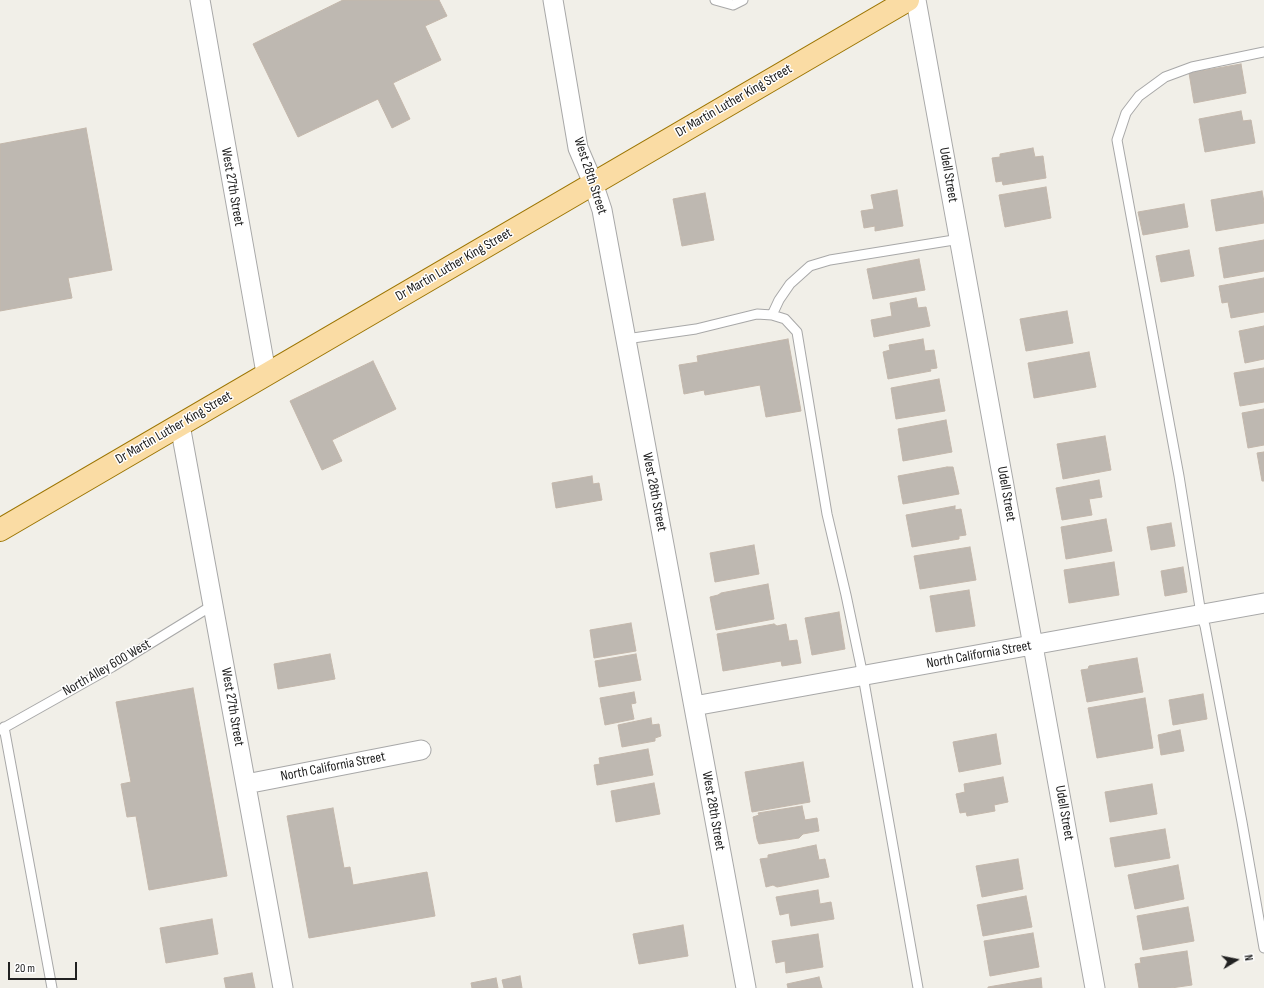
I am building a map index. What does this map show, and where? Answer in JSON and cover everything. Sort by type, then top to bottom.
[{"type":"main road","name":"Dr Martin Luther King Street","points":[[0,530],[908,0]]},
{"type":"street","name":"West 27th Street","points":[[200,0],[266,374]]},
{"type":"street","name":"West 28th Street","points":[[553,0],[578,148],[593,183],[602,210],[746,988]]},
{"type":"street","name":"Udell Street","points":[[916,0],[1095,988]]},
{"type":"street","name":"West 27th Street","points":[[180,425],[283,988]]},
{"type":"street","name":"North California Street","points":[[694,706],[1264,603]]},
{"type":"street","name":"North California Street","points":[[246,784],[421,750]]},
{"type":"lane","points":[[715,0],[733,5],[743,0]]},
{"type":"lane","points":[[1264,52],[1192,67],[1165,77],[1139,96],[1126,113],[1117,140],[1179,476],[1201,614],[1205,626],[1241,815],[1264,948]]},
{"type":"lane","points":[[772,315],[779,300],[790,284],[810,266],[830,260],[960,239]]},
{"type":"lane","points":[[626,339],[696,329],[757,314],[772,315],[785,320],[797,332],[827,514],[863,676],[918,988]]},
{"type":"lane","name":"North Alley 600 West","points":[[2,729],[112,667],[213,605]]},
{"type":"lane","points":[[2,729],[52,988]]},
{"type":"building","points":[[343,0],[439,0],[447,16],[425,26],[441,60],[393,83],[410,119],[392,128],[378,99],[298,137],[253,44]]},
{"type":"building","points":[[1241,64],[1246,93],[1194,103],[1189,73]]},
{"type":"building","points":[[1241,111],[1243,121],[1251,120],[1255,143],[1205,152],[1199,119]]},
{"type":"building","points":[[86,128],[112,270],[68,278],[72,298],[0,311],[0,144]]},
{"type":"building","points":[[1033,148],[1035,157],[1043,156],[1046,178],[1003,185],[1002,181],[996,182],[992,158],[1000,157],[1000,154]]},
{"type":"building","points":[[1046,187],[1051,218],[1005,227],[999,195]]},
{"type":"building","points":[[897,190],[903,226],[875,231],[875,226],[864,228],[861,211],[874,209],[871,195]]},
{"type":"building","points":[[1262,191],[1264,202],[1264,223],[1216,231],[1211,200]]},
{"type":"building","points":[[705,193],[714,240],[682,246],[673,199]]},
{"type":"building","points":[[1184,204],[1188,227],[1143,235],[1138,212]]},
{"type":"building","points":[[1264,240],[1264,271],[1224,278],[1219,248]]},
{"type":"building","points":[[1189,250],[1194,276],[1161,282],[1156,256]]},
{"type":"building","points":[[919,259],[925,290],[873,299],[867,269]]},
{"type":"building","points":[[1264,278],[1264,312],[1231,318],[1228,302],[1222,303],[1219,286]]},
{"type":"building","points":[[916,298],[918,308],[926,307],[930,326],[874,337],[871,320],[892,316],[890,303]]},
{"type":"building","points":[[1067,311],[1073,343],[1026,351],[1020,319]]},
{"type":"building","points":[[1264,326],[1264,359],[1245,363],[1239,331]]},
{"type":"building","points":[[788,339],[801,411],[766,417],[760,385],[705,395],[704,390],[684,394],[679,365],[698,362],[697,356]]},
{"type":"building","points":[[923,339],[925,351],[934,350],[937,368],[930,369],[931,371],[888,379],[883,352],[890,350],[889,345]]},
{"type":"building","points":[[1089,352],[1096,387],[1034,398],[1028,363]]},
{"type":"building","points":[[373,361],[396,409],[332,440],[342,461],[322,470],[290,401]]},
{"type":"building","points":[[1264,368],[1264,402],[1240,406],[1234,373]]},
{"type":"building","points":[[939,379],[945,411],[896,419],[891,388]]},
{"type":"building","points":[[1264,409],[1264,445],[1248,448],[1242,413]]},
{"type":"building","points":[[946,420],[952,452],[903,461],[898,429]]},
{"type":"building","points":[[1105,436],[1111,470],[1063,479],[1057,444]]},
{"type":"building","points":[[1264,452],[1264,481],[1262,481],[1257,453]]},
{"type":"building","points":[[953,467],[959,494],[903,504],[898,476]]},
{"type":"building","points":[[592,476],[593,484],[599,483],[602,500],[556,508],[552,483]]},
{"type":"building","points":[[1099,480],[1102,497],[1089,499],[1092,515],[1062,520],[1056,488]]},
{"type":"building","points":[[955,506],[955,510],[961,509],[966,535],[959,536],[959,539],[912,547],[906,515]]},
{"type":"building","points":[[1106,519],[1112,551],[1066,559],[1061,527]]},
{"type":"building","points":[[1171,523],[1175,546],[1151,550],[1147,527]]},
{"type":"building","points":[[754,545],[759,574],[715,582],[710,553]]},
{"type":"building","points":[[970,547],[976,580],[920,589],[914,556]]},
{"type":"building","points":[[1114,562],[1119,595],[1069,603],[1064,570]]},
{"type":"building","points":[[1183,567],[1187,592],[1165,596],[1161,571]]},
{"type":"building","points":[[768,584],[774,619],[716,630],[710,597],[721,593]]},
{"type":"building","points":[[969,590],[975,626],[936,632],[930,596]]},
{"type":"building","points":[[839,612],[845,649],[812,655],[805,618]]},
{"type":"building","points":[[631,623],[636,651],[594,658],[590,630]]},
{"type":"building","points":[[774,624],[777,626],[786,624],[789,641],[797,640],[801,663],[782,666],[781,661],[723,671],[717,634]]},
{"type":"building","points":[[330,654],[335,679],[278,689],[274,664]]},
{"type":"building","points":[[636,654],[641,680],[599,687],[595,661]]},
{"type":"building","points":[[1137,658],[1143,692],[1087,702],[1081,670],[1088,669],[1089,666]]},
{"type":"building","points":[[193,688],[227,876],[149,890],[136,816],[127,817],[121,784],[131,782],[116,702]]},
{"type":"building","points":[[634,692],[636,703],[631,704],[634,719],[605,725],[600,698]]},
{"type":"building","points":[[1203,694],[1207,719],[1173,725],[1169,700]]},
{"type":"building","points":[[1145,698],[1153,748],[1097,758],[1088,708]]},
{"type":"building","points":[[651,718],[652,725],[659,724],[661,736],[655,738],[655,741],[622,747],[618,725]]},
{"type":"building","points":[[1180,730],[1184,751],[1161,755],[1158,735]]},
{"type":"building","points":[[996,734],[1001,764],[959,772],[953,742]]},
{"type":"building","points":[[648,749],[653,775],[597,785],[594,765],[600,764],[599,758]]},
{"type":"building","points":[[803,762],[810,802],[752,812],[745,772]]},
{"type":"building","points":[[1003,777],[1008,802],[994,805],[995,811],[967,816],[966,812],[960,813],[956,794],[965,792],[964,784]]},
{"type":"building","points":[[654,783],[660,814],[616,822],[611,791]]},
{"type":"building","points":[[1152,784],[1157,814],[1110,822],[1105,792]]},
{"type":"building","points":[[802,806],[805,820],[817,818],[819,831],[803,834],[799,838],[759,844],[753,817],[759,815],[758,813]]},
{"type":"building","points":[[333,808],[344,868],[350,867],[353,885],[427,872],[435,916],[309,938],[287,816]]},
{"type":"building","points":[[1165,829],[1170,858],[1115,867],[1110,838]]},
{"type":"building","points":[[816,845],[819,860],[825,859],[829,877],[777,887],[773,885],[766,887],[760,859],[768,858],[768,855]]},
{"type":"building","points":[[1018,859],[1023,889],[982,897],[976,866]]},
{"type":"building","points":[[1178,865],[1184,899],[1135,909],[1128,875]]},
{"type":"building","points":[[818,890],[820,904],[831,902],[834,919],[791,926],[789,913],[780,915],[776,897]]},
{"type":"building","points":[[1026,896],[1032,927],[983,936],[977,905]]},
{"type":"building","points":[[1188,907],[1194,941],[1143,950],[1137,916]]},
{"type":"building","points":[[212,919],[218,954],[166,963],[160,928]]},
{"type":"building","points":[[683,925],[688,956],[639,964],[633,934]]},
{"type":"building","points":[[1033,933],[1039,967],[990,976],[984,941]]},
{"type":"building","points":[[818,934],[823,967],[786,973],[785,961],[776,963],[772,941]]},
{"type":"building","points":[[1187,951],[1192,985],[1171,988],[1139,988],[1135,964],[1141,963],[1140,958]]},
{"type":"building","points":[[252,973],[255,988],[226,988],[224,978]]},
{"type":"building","points":[[520,976],[522,988],[504,988],[502,980]]},
{"type":"building","points":[[819,977],[822,988],[788,988],[787,984]]},
{"type":"building","points":[[496,978],[498,988],[472,988],[471,983]]},
{"type":"building","points":[[1041,978],[1042,988],[988,988],[988,987]]}]
